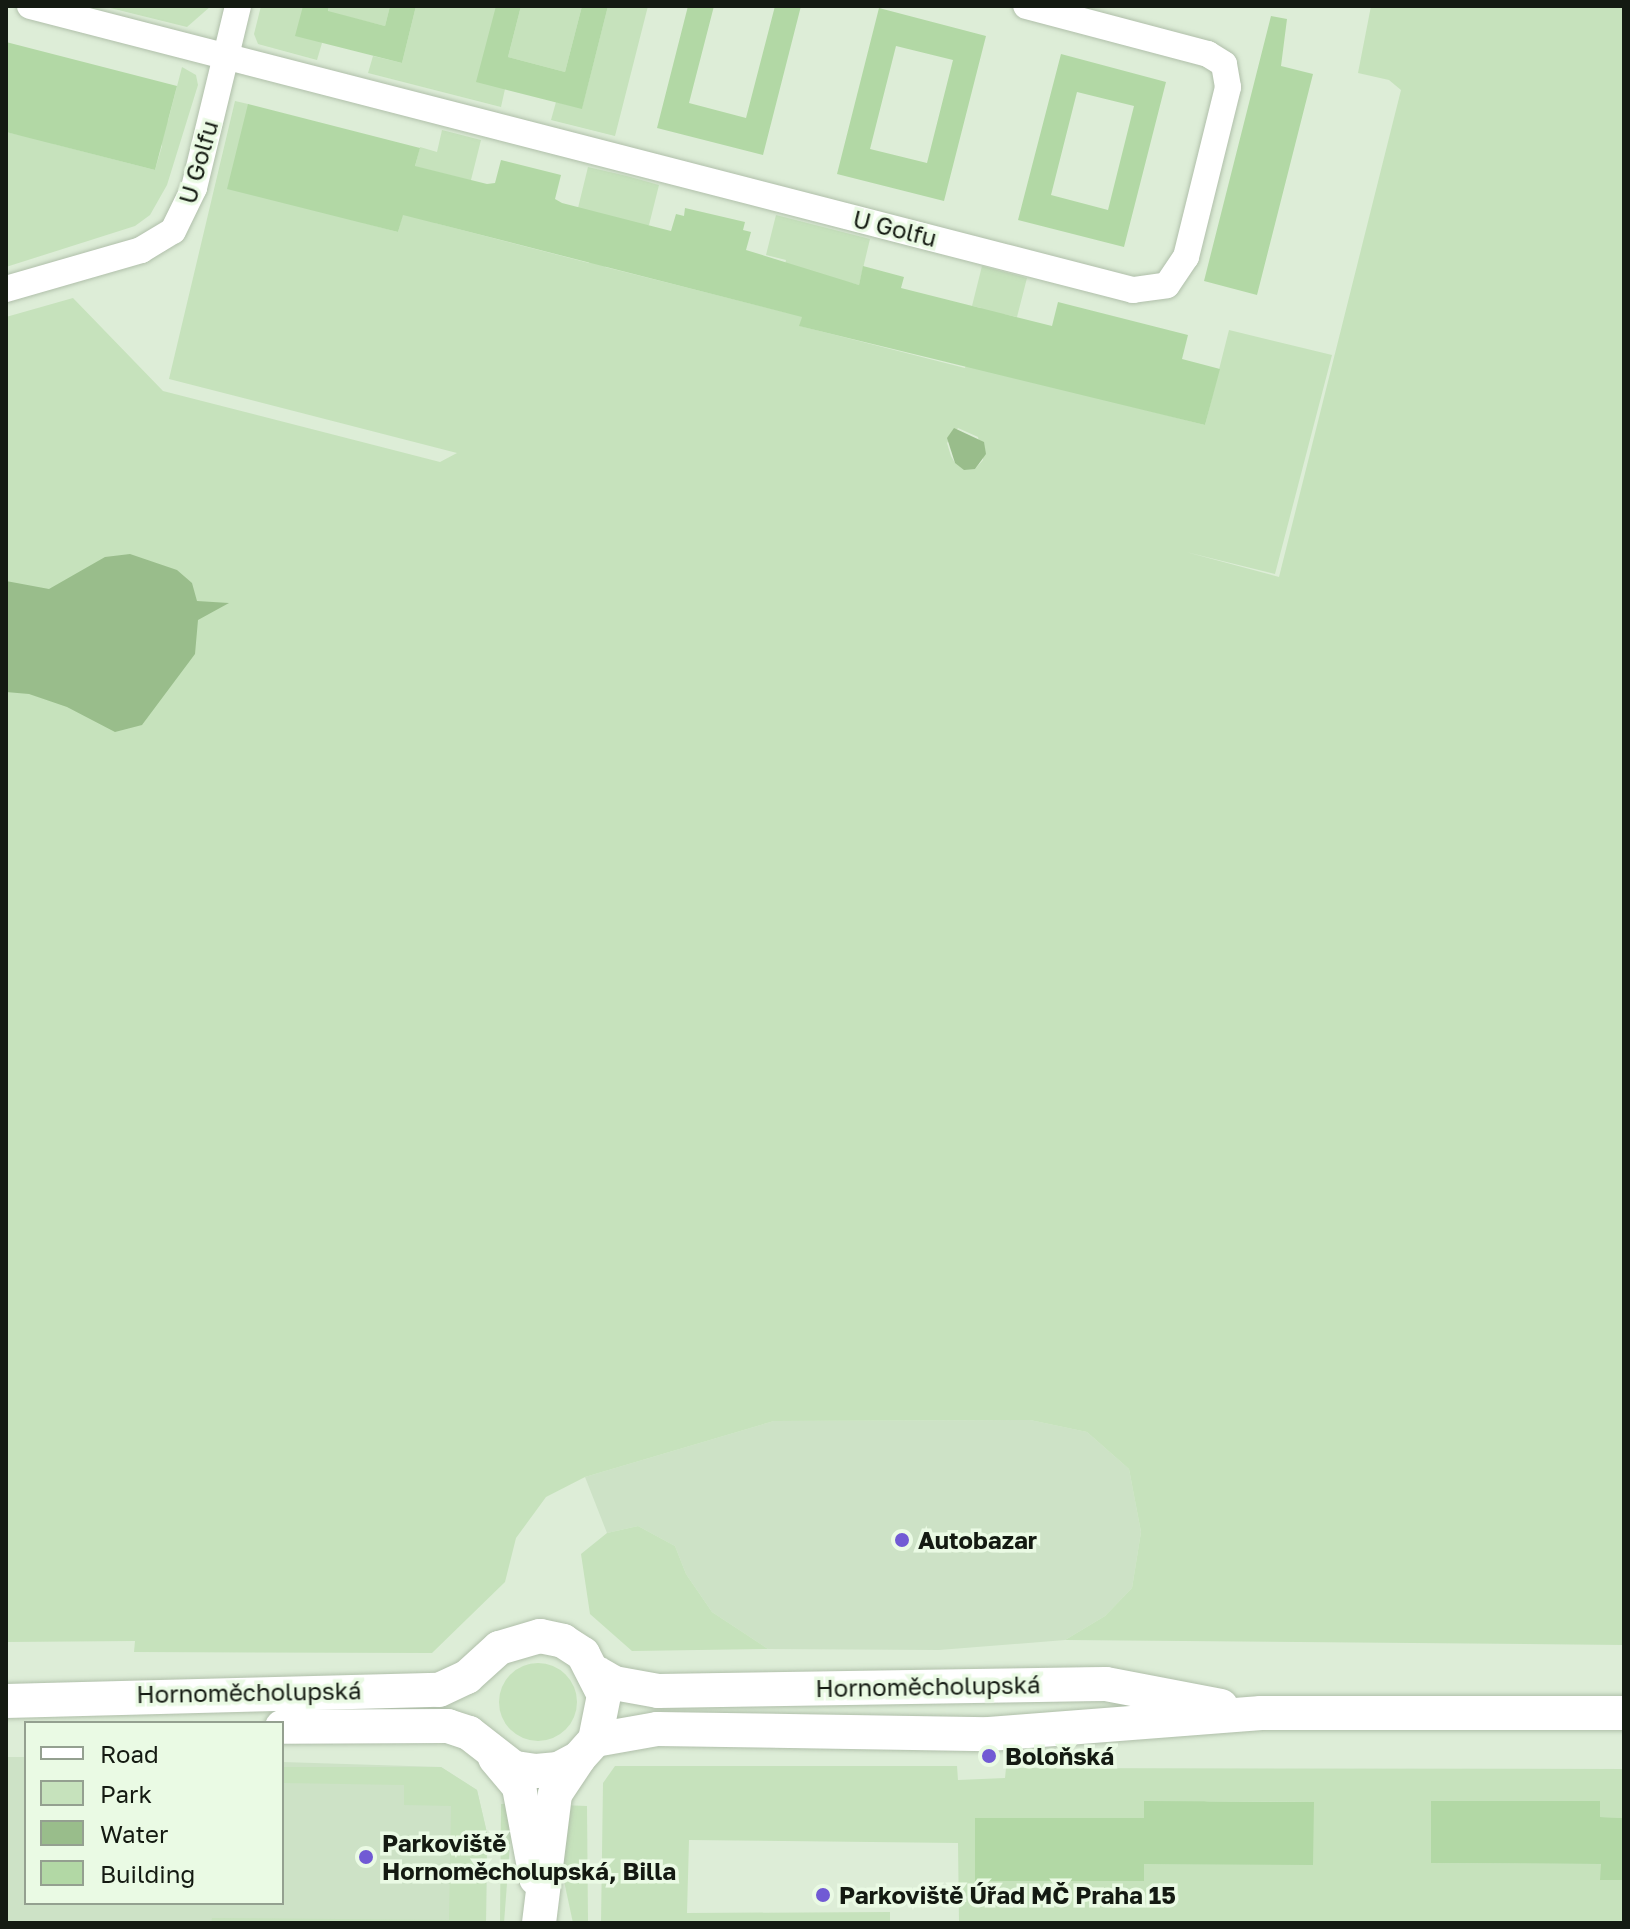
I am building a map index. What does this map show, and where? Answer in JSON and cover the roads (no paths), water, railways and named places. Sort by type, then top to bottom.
[{"type":"street","name":"U Golfu","points":[[30,6],[1133,290],[1167,285],[1186,257],[1228,87],[1224,64],[1208,54],[1057,10],[1026,6]]},
{"type":"street","name":"U Golfu","points":[[6,289],[141,250],[173,231],[194,188],[238,6]]},
{"type":"street","name":"Hornoměcholupská","points":[[6,1701],[439,1690],[467,1677],[519,1639],[540,1636],[563,1641],[583,1654],[597,1673],[614,1683],[658,1691],[1106,1684],[1261,1713]]},
{"type":"street","points":[[484,1662],[469,1701],[488,1750],[519,1787],[539,1907]]},
{"type":"street","points":[[539,1907],[555,1794],[587,1749],[604,1707],[597,1673]]},
{"type":"street","name":"Hornoměcholupská","points":[[284,1727],[448,1726],[488,1750],[536,1771],[587,1749],[657,1729],[989,1734],[1261,1713],[1624,1713]]},
{"type":"street","points":[[6,1717],[37,1721]]},
{"type":"water","points":[[954,428],[984,442],[986,454],[975,469],[964,470],[955,463],[947,438]]},
{"type":"water","points":[[130,554],[177,570],[192,583],[197,601],[229,603],[198,620],[195,654],[142,725],[115,732],[67,707],[29,694],[6,692],[6,581],[49,589],[105,557]]},
{"type":"place","name":"Autobazar","points":[[902,1540]]},
{"type":"place","name":"Boloňská","points":[[989,1756]]},
{"type":"place","name":"Parkoviště Hornoměcholupská, Billa","points":[[366,1857]]},
{"type":"place","name":"Parkoviště Úřad MČ Praha 15","points":[[823,1895]]}]
